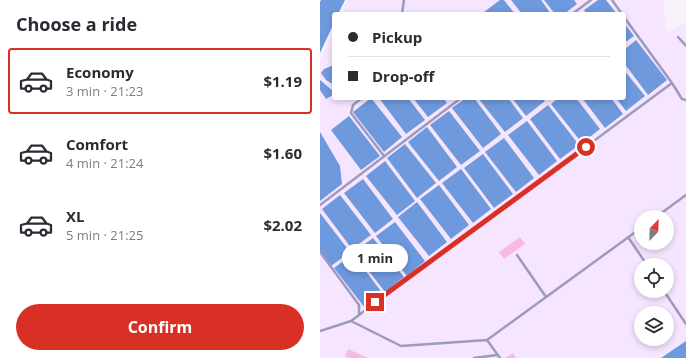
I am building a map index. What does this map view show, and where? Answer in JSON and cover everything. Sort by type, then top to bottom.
[{"type":"lane","points":[[402,12],[404,0]]},
{"type":"lane","points":[[575,12],[591,0]]},
{"type":"lane","points":[[612,0],[621,12]]},
{"type":"lane","points":[[626,20],[682,99],[686,100]]},
{"type":"lane","points":[[678,37],[686,46]]},
{"type":"lane","points":[[320,331],[351,322],[672,83]]},
{"type":"lane","points":[[359,100],[353,105],[351,113],[384,156]]},
{"type":"lane","points":[[320,205],[458,100]]},
{"type":"lane","points":[[666,210],[686,195]]},
{"type":"lane","points":[[351,322],[401,346],[487,340],[634,233]]},
{"type":"lane","points":[[628,237],[642,258]]},
{"type":"lane","points":[[320,252],[360,305],[360,314]]},
{"type":"lane","points":[[517,255],[546,297]]},
{"type":"lane","points":[[669,298],[686,324]]},
{"type":"lane","points":[[487,340],[500,358]]},
{"type":"lane","points":[[474,358],[498,355]]},
{"type":"shaded area","points":[[348,0],[663,0],[667,32],[686,23],[686,358],[320,358],[320,61],[332,35],[332,100],[626,100],[626,12],[343,12]]},
{"type":"water","points":[[321,0],[345,0],[339,12],[332,12],[332,27],[320,53]]},
{"type":"water","points":[[500,0],[504,0],[513,12],[484,12]]},
{"type":"water","points":[[511,0],[541,0],[550,12],[520,12]]},
{"type":"water","points":[[544,0],[574,0],[577,4],[567,12],[553,12]]},
{"type":"water","points":[[598,0],[606,0],[615,12],[586,12],[584,10]]},
{"type":"water","points":[[626,26],[634,36],[626,42]]},
{"type":"water","points":[[636,40],[667,80],[648,95],[626,66],[626,48]]},
{"type":"water","points":[[332,66],[332,84],[326,80],[321,73],[324,69]]},
{"type":"water","points":[[626,72],[645,96],[626,111],[618,100],[626,100]]},
{"type":"water","points":[[320,80],[332,90],[332,96],[326,99],[320,90]]},
{"type":"water","points":[[368,100],[373,100],[402,137],[384,152],[353,112]]},
{"type":"water","points":[[380,100],[410,100],[425,120],[406,134]]},
{"type":"water","points":[[415,100],[445,100],[447,103],[428,117]]},
{"type":"water","points":[[463,100],[476,100],[501,134],[483,148],[452,108]]},
{"type":"water","points":[[480,100],[510,100],[523,118],[505,132]]},
{"type":"water","points":[[514,100],[545,101],[526,116]]},
{"type":"water","points":[[556,100],[578,100],[600,129],[582,143],[551,104]]},
{"type":"water","points":[[584,100],[612,100],[623,114],[605,128]]},
{"type":"water","points":[[548,105],[579,145],[560,159],[530,119]]},
{"type":"water","points":[[449,111],[480,151],[461,165],[430,125]]},
{"type":"water","points":[[349,116],[380,156],[361,170],[331,130]]},
{"type":"water","points":[[527,121],[557,161],[539,175],[508,135]]},
{"type":"water","points":[[427,127],[457,167],[439,181],[408,142]]},
{"type":"water","points":[[320,132],[340,166],[342,184],[320,201]]},
{"type":"water","points":[[504,138],[534,178],[516,192],[485,152]]},
{"type":"water","points":[[405,144],[436,183],[417,198],[387,158]]},
{"type":"water","points":[[483,154],[513,194],[494,208],[464,168]]},
{"type":"water","points":[[385,161],[415,201],[397,215],[366,176]]},
{"type":"water","points":[[461,169],[491,209],[473,223],[442,183]]},
{"type":"water","points":[[363,179],[393,219],[375,233],[344,193]]},
{"type":"water","points":[[439,185],[469,225],[451,239],[420,199]]},
{"type":"water","points":[[340,195],[371,235],[352,249],[322,209]]},
{"type":"water","points":[[417,202],[447,242],[429,256],[398,217]]},
{"type":"water","points":[[320,213],[350,252],[331,266],[320,251]]},
{"type":"water","points":[[395,222],[425,261],[407,276],[376,236]]},
{"type":"water","points":[[373,238],[404,277],[385,292],[354,252]]},
{"type":"water","points":[[353,254],[383,294],[365,308],[334,268]]},
{"type":"water","points":[[686,341],[686,358],[661,358]]},
{"type":"building","points":[[520,237],[525,244],[504,259],[499,252]]},
{"type":"building","points":[[348,349],[368,358],[350,358],[345,356]]},
{"type":"building","points":[[513,353],[516,358],[505,358]]},
{"type":"route","points":[[375,302],[586,147]]}]
